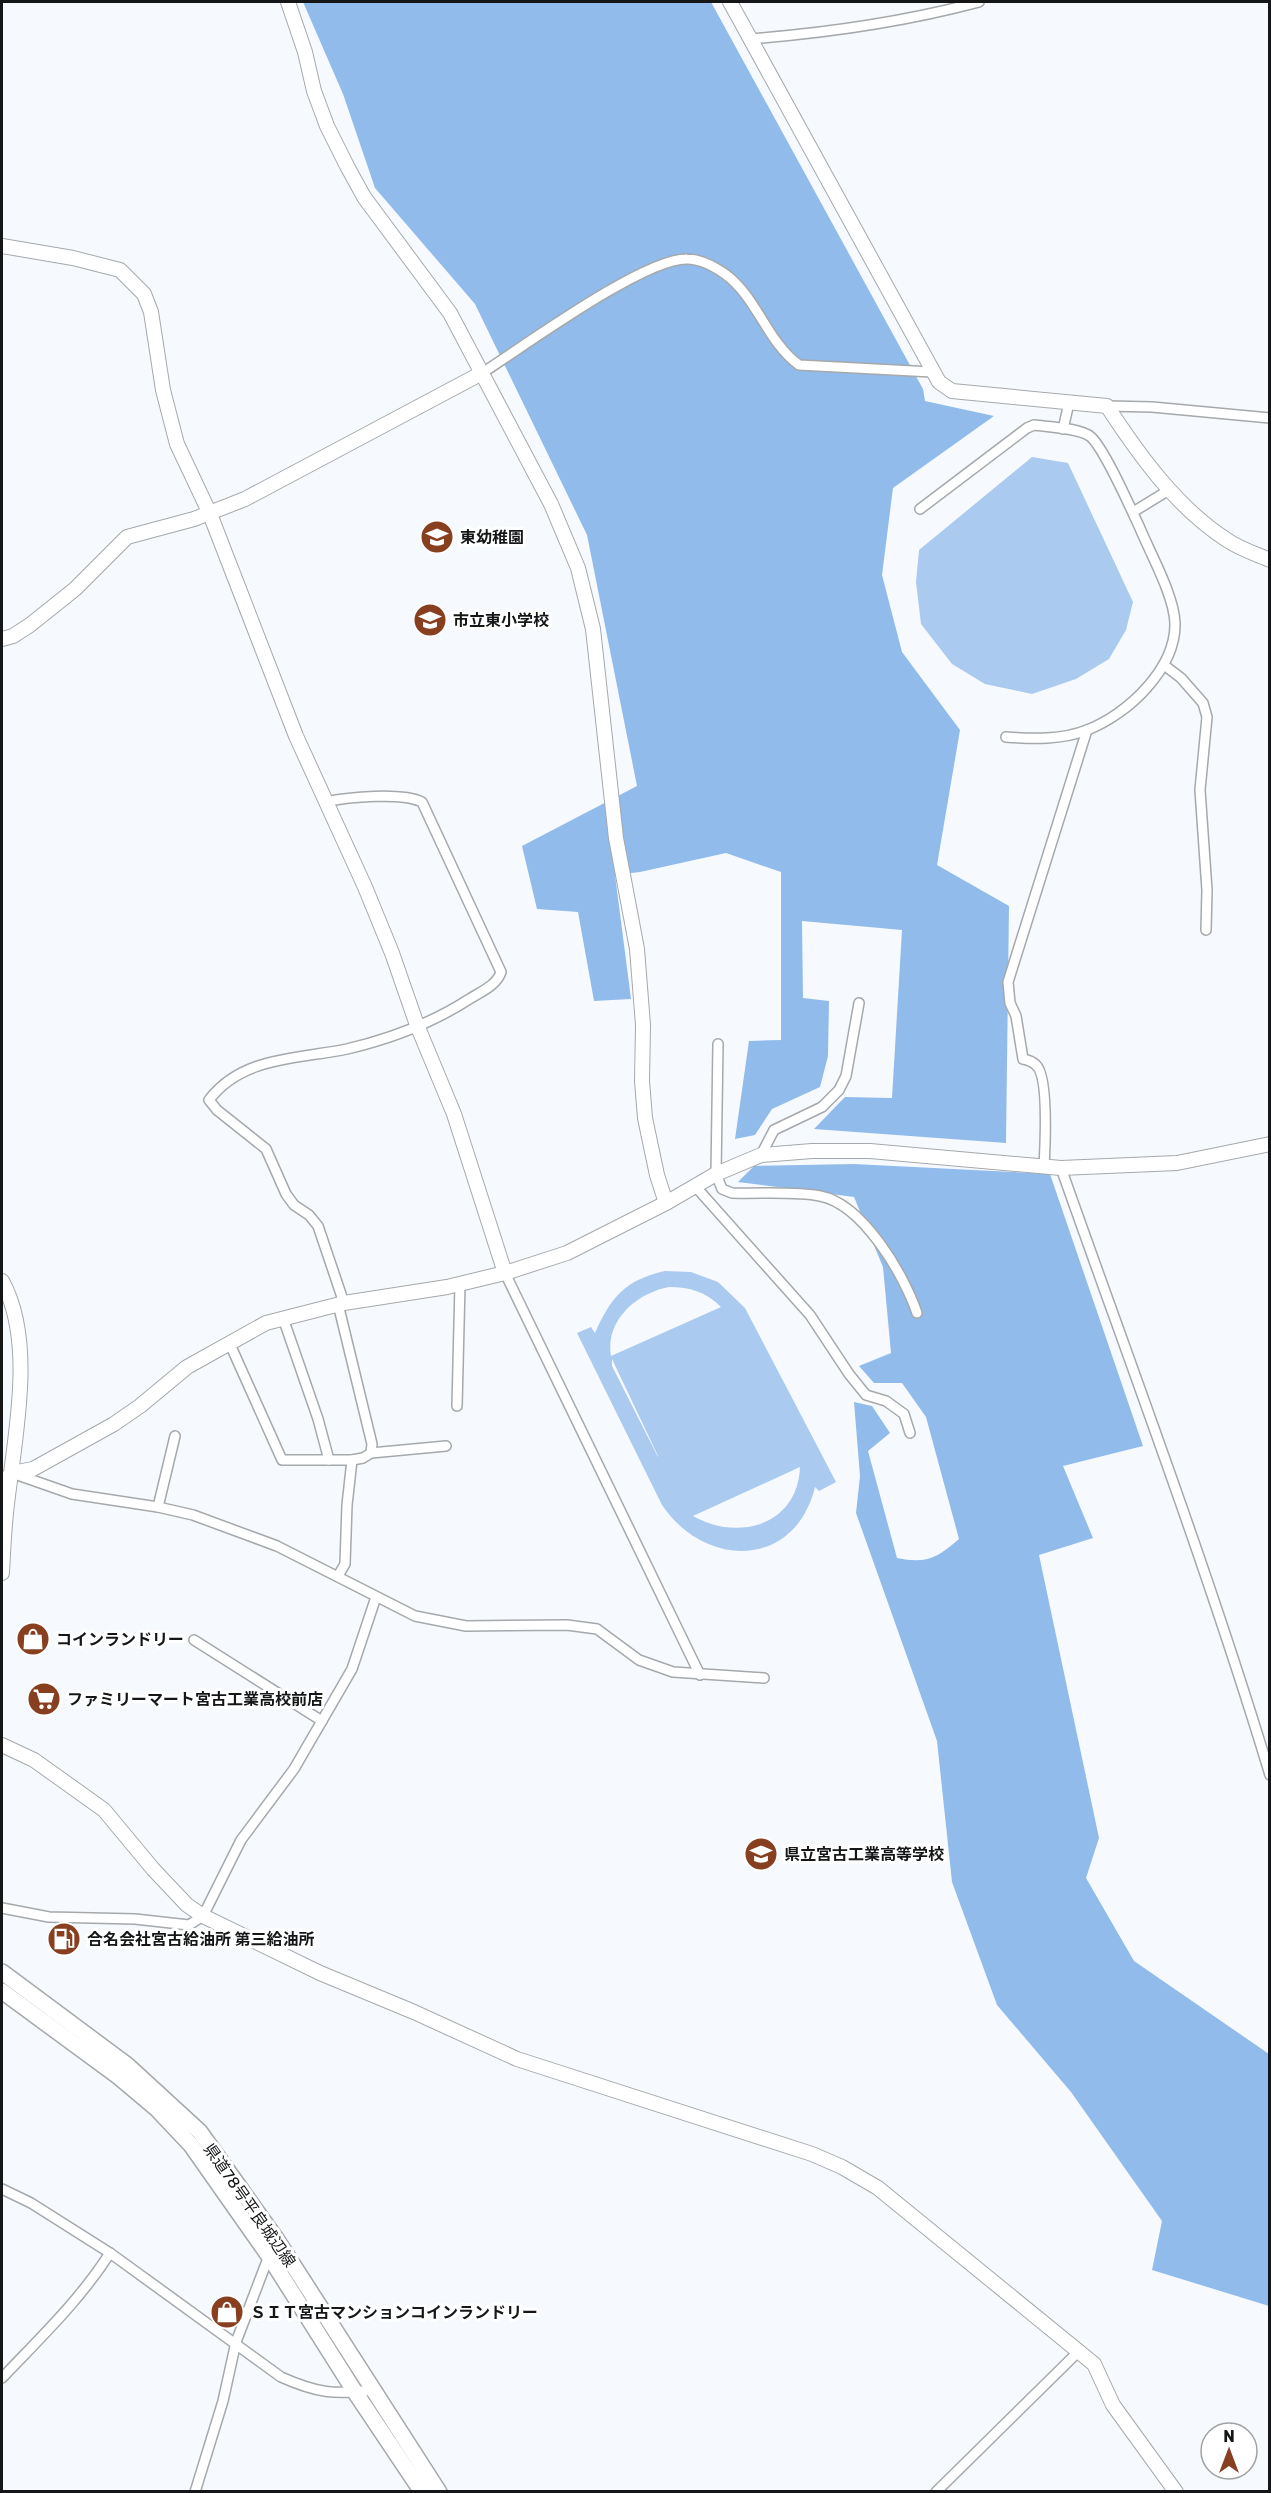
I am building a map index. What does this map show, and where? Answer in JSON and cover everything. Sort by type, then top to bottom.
[{"type":"main road","name":"県道78号平良城辺線","points":[[2,1972],[127,2065],[200,2132],[277,2240],[439,2492]]},
{"type":"main road","name":"県道78号平良城辺線","points":[[2,1991],[119,2077],[157,2109],[192,2145],[269,2256],[355,2392],[422,2492]]},
{"type":"street","points":[[288,2],[305,52],[314,91],[327,126],[347,166],[364,197],[450,313],[551,504],[565,535],[587,598],[600,678],[616,838],[637,949],[643,1025],[642,1081],[645,1118],[657,1175],[666,1203]]},
{"type":"street","points":[[730,2],[939,382],[952,391],[1069,403],[1152,407],[1269,418]]},
{"type":"street","points":[[749,39],[793,36],[898,21],[979,2]]},
{"type":"street","points":[[2,246],[73,258],[120,270],[144,294],[151,312],[163,390],[177,444],[210,514],[296,736],[370,898],[392,953],[417,1025],[454,1114],[505,1273],[700,1675]]},
{"type":"street","points":[[2,639],[13,636],[30,625],[75,589],[126,537],[210,514],[285,479],[482,373],[612,288],[668,262],[687,259],[702,262],[738,286],[785,355],[800,365],[932,372]]},
{"type":"street","points":[[1063,429],[1069,403]]},
{"type":"street","points":[[1107,406],[1169,490],[1196,517],[1228,541],[1269,560]]},
{"type":"street","points":[[920,510],[1034,424],[1083,432],[1091,437],[1100,448],[1133,512],[1171,597],[1175,637],[1164,665],[1140,696],[1087,730],[1036,739],[1006,737]]},
{"type":"street","points":[[1133,512],[1169,490]]},
{"type":"street","points":[[1164,665],[1180,678],[1203,704],[1207,717],[1200,790],[1207,890],[1206,930]]},
{"type":"street","points":[[1044,1167],[1045,1096],[1040,1071],[1036,1065],[1023,1059],[1016,1016],[1010,1003],[1008,982],[1087,730]]},
{"type":"street","points":[[325,802],[404,797],[422,802],[501,972],[489,987],[448,1013],[348,1048],[278,1060],[254,1067],[219,1086],[209,1100],[266,1149],[286,1194],[294,1205],[309,1215],[318,1226],[341,1304],[372,1444],[371,1453]]},
{"type":"street","points":[[761,1155],[774,1130],[822,1107],[839,1090],[846,1076],[859,1003]]},
{"type":"street","points":[[718,1044],[716,1174],[722,1189],[732,1193],[820,1196],[837,1201],[853,1212],[891,1259],[910,1292],[917,1313]]},
{"type":"street","points":[[7,1475],[33,1469],[114,1424],[140,1406],[186,1367],[266,1323],[341,1304],[460,1284],[505,1273],[567,1253],[666,1203],[716,1174],[761,1155],[812,1151],[870,1151],[1060,1168],[1177,1163],[1269,1144]]},
{"type":"street","points":[[1060,1168],[1205,1575],[1245,1692],[1269,1774]]},
{"type":"street","points":[[695,1186],[810,1315],[866,1395],[886,1401],[904,1414],[910,1433]]},
{"type":"street","points":[[2,1281],[19,1334],[19,1402],[7,1475],[2,1573]]},
{"type":"street","points":[[457,1406],[460,1284]]},
{"type":"street","points":[[283,1318],[318,1419],[329,1460]]},
{"type":"street","points":[[229,1342],[282,1460],[352,1460],[363,1458],[371,1453],[446,1446]]},
{"type":"street","points":[[158,1507],[175,1436]]},
{"type":"street","points":[[338,1576],[345,1564],[347,1505],[352,1460]]},
{"type":"street","points":[[7,1475],[72,1494],[194,1515],[277,1546],[415,1616],[466,1626],[567,1624],[597,1629],[639,1659],[673,1672],[764,1678]]},
{"type":"street","points":[[2,1908],[49,1917],[135,1919],[189,1925],[203,1916],[241,1840],[294,1769],[352,1669],[376,1597]]},
{"type":"street","points":[[194,1640],[322,1721]]},
{"type":"street","points":[[2,1745],[34,1760],[104,1810],[153,1869],[187,1905],[203,1916],[320,1973],[414,2012],[517,2059],[778,2142],[842,2167],[878,2188],[1094,2364],[1113,2405],[1176,2492]]},
{"type":"street","points":[[2,2189],[31,2203],[110,2253],[236,2342],[281,2377],[302,2386],[340,2394],[373,2390]]},
{"type":"street","points":[[195,2492],[223,2401],[236,2342],[277,2240]]},
{"type":"street","points":[[2,2378],[95,2277],[110,2253]]},
{"type":"street","points":[[936,2492],[1078,2352]]},
{"type":"shaded area","points":[[303,2],[711,2],[923,389],[925,401],[994,416],[893,488],[882,575],[902,652],[960,730],[937,865],[1009,906],[1006,1143],[814,1129],[845,1097],[892,1098],[902,930],[802,921],[803,998],[829,1001],[828,1056],[820,1087],[772,1109],[755,1135],[735,1139],[749,1041],[781,1040],[781,872],[726,853],[640,872],[615,875],[631,999],[594,1001],[578,912],[537,909],[522,846],[637,786],[587,535],[475,304],[375,188],[343,94]]},
{"type":"shaded area","points":[[1032,457],[1068,463],[1133,602],[1126,630],[1109,659],[1076,679],[1032,694],[985,684],[952,664],[921,624],[916,582],[919,550]]},
{"type":"shaded area","points":[[854,1164],[1050,1174],[1143,1446],[1063,1466],[1093,1538],[1039,1555],[1099,1838],[1086,1878],[1134,1961],[1269,2054],[1269,2306],[1152,2270],[1162,2221],[1071,2092],[997,2005],[952,1882],[937,1741],[856,1513],[860,1476],[854,1402],[872,1406],[890,1433],[868,1451],[897,1558],[924,1560],[931,1558],[959,1539],[926,1417],[902,1383],[874,1383],[859,1366],[891,1353],[883,1267],[854,1197],[738,1182],[754,1166]]},
{"type":"shaded area","points":[[665,1271],[691,1272],[718,1282],[745,1308],[836,1482],[819,1491],[815,1487],[804,1514],[789,1533],[769,1546],[747,1551],[724,1549],[701,1541],[680,1526],[662,1505],[577,1333],[591,1327],[595,1333],[607,1309],[621,1292],[639,1279]],"holes":[[[669,1287],[697,1291],[721,1307],[611,1356],[610,1343],[613,1331],[626,1310],[646,1295]],[[612,1359],[658,1457],[612,1366]],[[800,1467],[797,1487],[789,1503],[777,1515],[763,1523],[746,1527],[728,1527],[710,1524],[693,1516]]]},
{"type":"place","name":"東幼稚園","points":[[437,537]]},
{"type":"place","name":"市立東小学校","points":[[430,620]]},
{"type":"place","name":"コインランドリー","points":[[33,1639]]},
{"type":"place","name":"ファミリーマート宮古工業高校前店","points":[[44,1699]]},
{"type":"place","name":"県立宮古工業高等学校","points":[[761,1854]]},
{"type":"place","name":"合名会社宮古給油所 第三給油所","points":[[64,1939]]},
{"type":"place","name":"ＳＩＴ宮古マンションコインランドリー","points":[[227,2312]]}]
